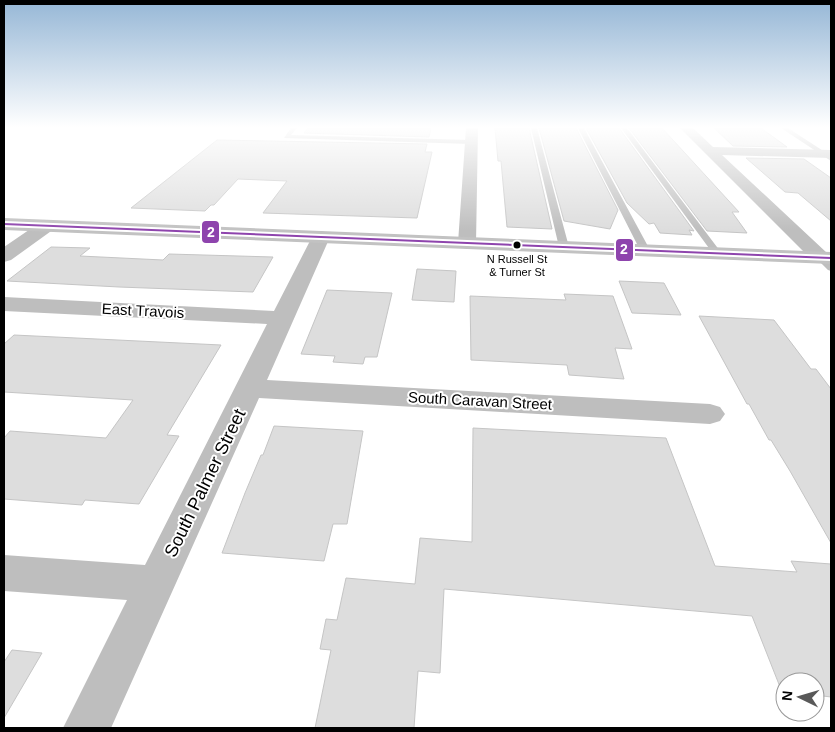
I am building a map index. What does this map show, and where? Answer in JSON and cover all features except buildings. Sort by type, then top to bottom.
[{"type":"street","points":[[467,243],[470,162]]},
{"type":"street","points":[[722,162],[827,261]]},
{"type":"street","points":[[4,224],[717,253],[827,261]]},
{"type":"street","points":[[4,256],[48,225]]},
{"type":"street","name":"South Palmer Street","points":[[87,728],[321,237]]},
{"type":"street","name":"East Travois","points":[[4,304],[282,318]]},
{"type":"street","name":"South Caravan Street","points":[[250,388],[710,414]]},
{"type":"street","points":[[4,573],[156,584]]},
{"type":"lane","points":[[543,162],[564,247]]},
{"type":"lane","points":[[599,162],[645,250]]},
{"type":"lane","points":[[649,162],[717,253]]},
{"type":"transit line","name":"2","points":[[4,224],[831,258]]},
{"type":"place","name":"N Russell St & Turner St","points":[[517,245]]}]
